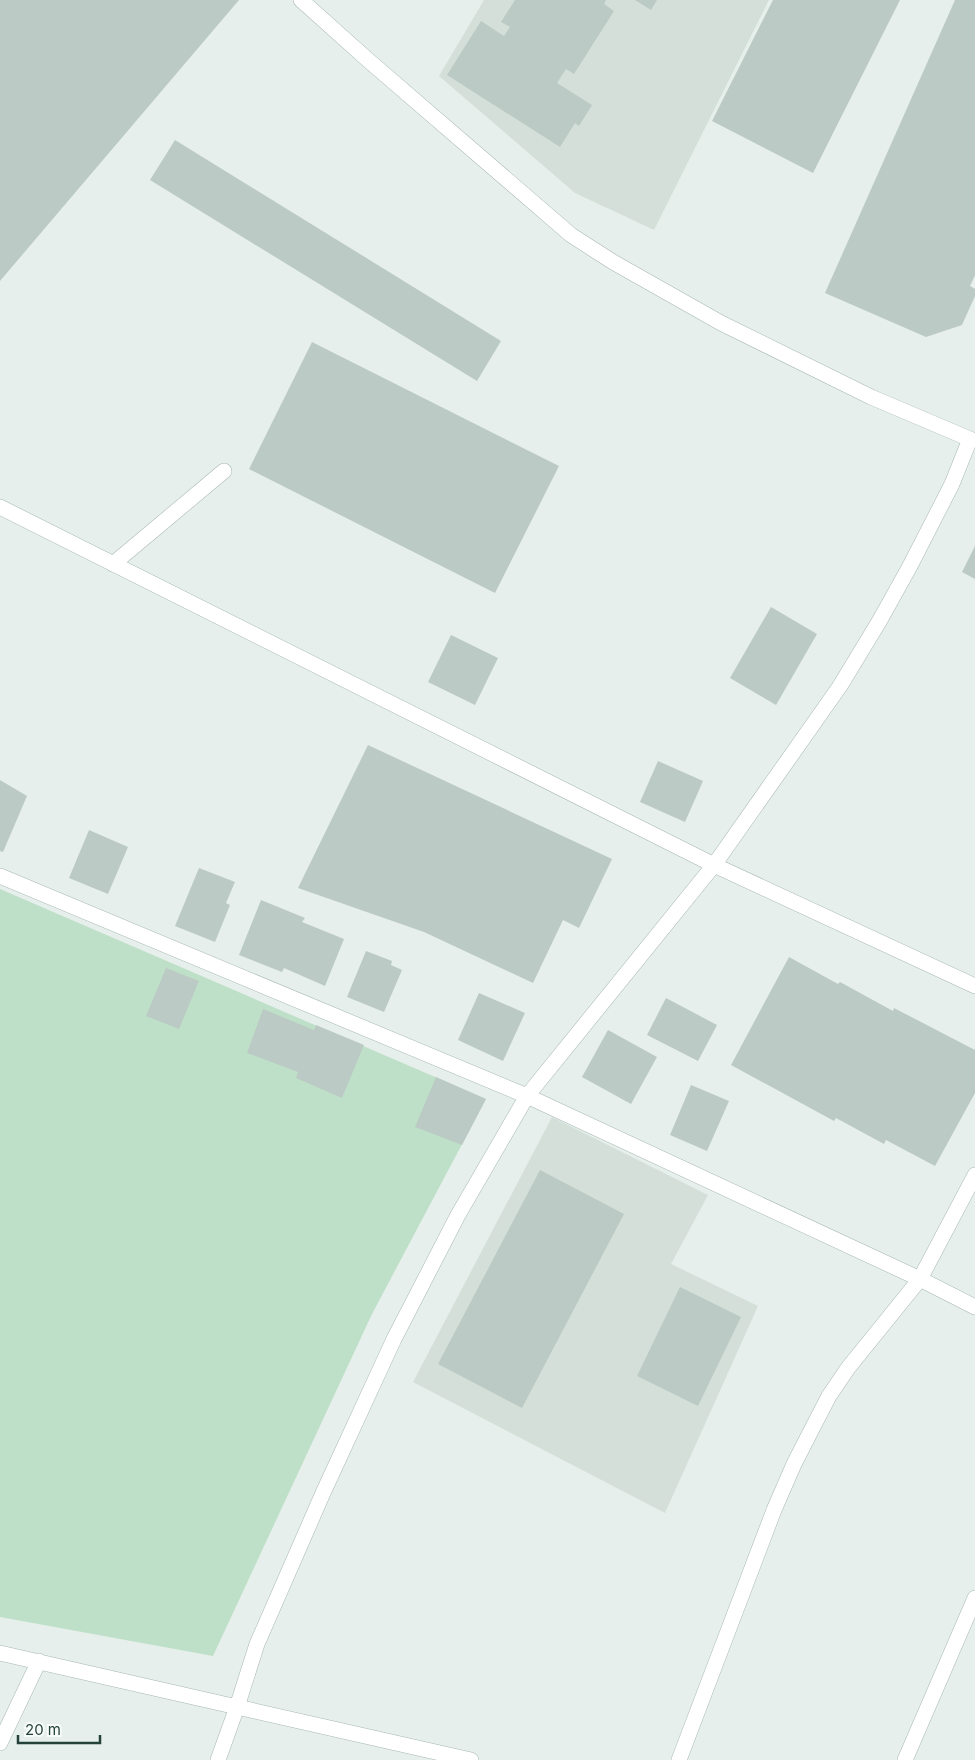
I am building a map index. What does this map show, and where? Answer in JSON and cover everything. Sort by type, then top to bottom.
[{"type":"street","points":[[218,1760],[257,1644],[323,1493],[394,1339],[458,1215],[527,1096],[714,865],[840,686],[880,620],[952,484],[973,436],[871,397],[721,322],[613,262],[571,235],[301,0]]},
{"type":"street","points":[[113,564],[224,472]]},
{"type":"street","points":[[0,507],[714,865],[975,986]]},
{"type":"street","points":[[0,876],[527,1096],[920,1279],[975,1307]]},
{"type":"street","points":[[679,1760],[774,1510],[794,1464],[829,1396],[848,1368],[920,1279],[975,1175]]},
{"type":"street","points":[[905,1760],[975,1598]]},
{"type":"street","points":[[0,1653],[471,1760]]},
{"type":"street","points":[[0,1743],[39,1661]]},
{"type":"shaded area","points":[[484,0],[769,0],[654,230],[575,193],[439,76]]},
{"type":"shaded area","points":[[552,1117],[708,1195],[671,1264],[758,1306],[665,1513],[413,1382]]},
{"type":"green space","points":[[0,889],[486,1099],[372,1314],[213,1656],[0,1617]]},
{"type":"building","points":[[0,0],[239,0],[0,281]]},
{"type":"building","points":[[515,0],[606,0],[604,4],[614,11],[574,74],[566,69],[557,83],[592,105],[579,126],[575,123],[560,147],[447,75],[481,21],[504,36],[510,27],[501,22]]},
{"type":"building","points":[[635,0],[657,0],[651,10]]},
{"type":"building","points":[[773,0],[900,0],[813,173],[712,121]]},
{"type":"building","points":[[955,0],[975,0],[975,275],[970,286],[975,289],[975,296],[962,325],[926,337],[825,293]]},
{"type":"building","points":[[175,140],[501,341],[477,381],[150,180]]},
{"type":"building","points":[[312,342],[559,466],[495,593],[249,469]]},
{"type":"building","points":[[975,546],[975,579],[962,572]]},
{"type":"building","points":[[771,607],[817,634],[776,705],[730,678]]},
{"type":"building","points":[[451,635],[498,658],[475,705],[428,682]]},
{"type":"building","points":[[368,745],[612,859],[579,928],[563,920],[533,983],[424,932],[298,888]]},
{"type":"building","points":[[658,761],[703,781],[685,822],[640,802]]},
{"type":"building","points":[[0,780],[27,796],[3,852],[0,851]]},
{"type":"building","points":[[89,830],[128,847],[108,894],[69,878]]},
{"type":"building","points":[[199,868],[235,882],[226,903],[230,905],[215,942],[175,926]]},
{"type":"building","points":[[261,900],[305,918],[302,922],[344,939],[325,986],[284,968],[282,972],[239,955]]},
{"type":"building","points":[[366,951],[392,961],[391,965],[402,970],[384,1012],[347,997]]},
{"type":"building","points":[[789,957],[838,984],[840,982],[893,1011],[894,1008],[975,1050],[975,1093],[935,1166],[886,1140],[884,1144],[836,1118],[834,1121],[731,1065]]},
{"type":"building","points":[[166,968],[199,981],[179,1029],[146,1016]]},
{"type":"building","points":[[479,993],[525,1013],[503,1061],[458,1040]]},
{"type":"building","points":[[666,998],[717,1025],[698,1061],[647,1035]]},
{"type":"building","points":[[263,1009],[314,1030],[316,1025],[364,1045],[342,1098],[296,1078],[298,1072],[247,1053]]},
{"type":"building","points":[[608,1030],[657,1057],[631,1104],[582,1077]]},
{"type":"building","points":[[436,1077],[486,1099],[462,1145],[415,1127]]},
{"type":"building","points":[[691,1085],[729,1101],[707,1151],[670,1135]]},
{"type":"building","points":[[540,1170],[624,1214],[522,1408],[438,1364]]},
{"type":"building","points":[[680,1287],[741,1317],[698,1406],[637,1376]]}]
